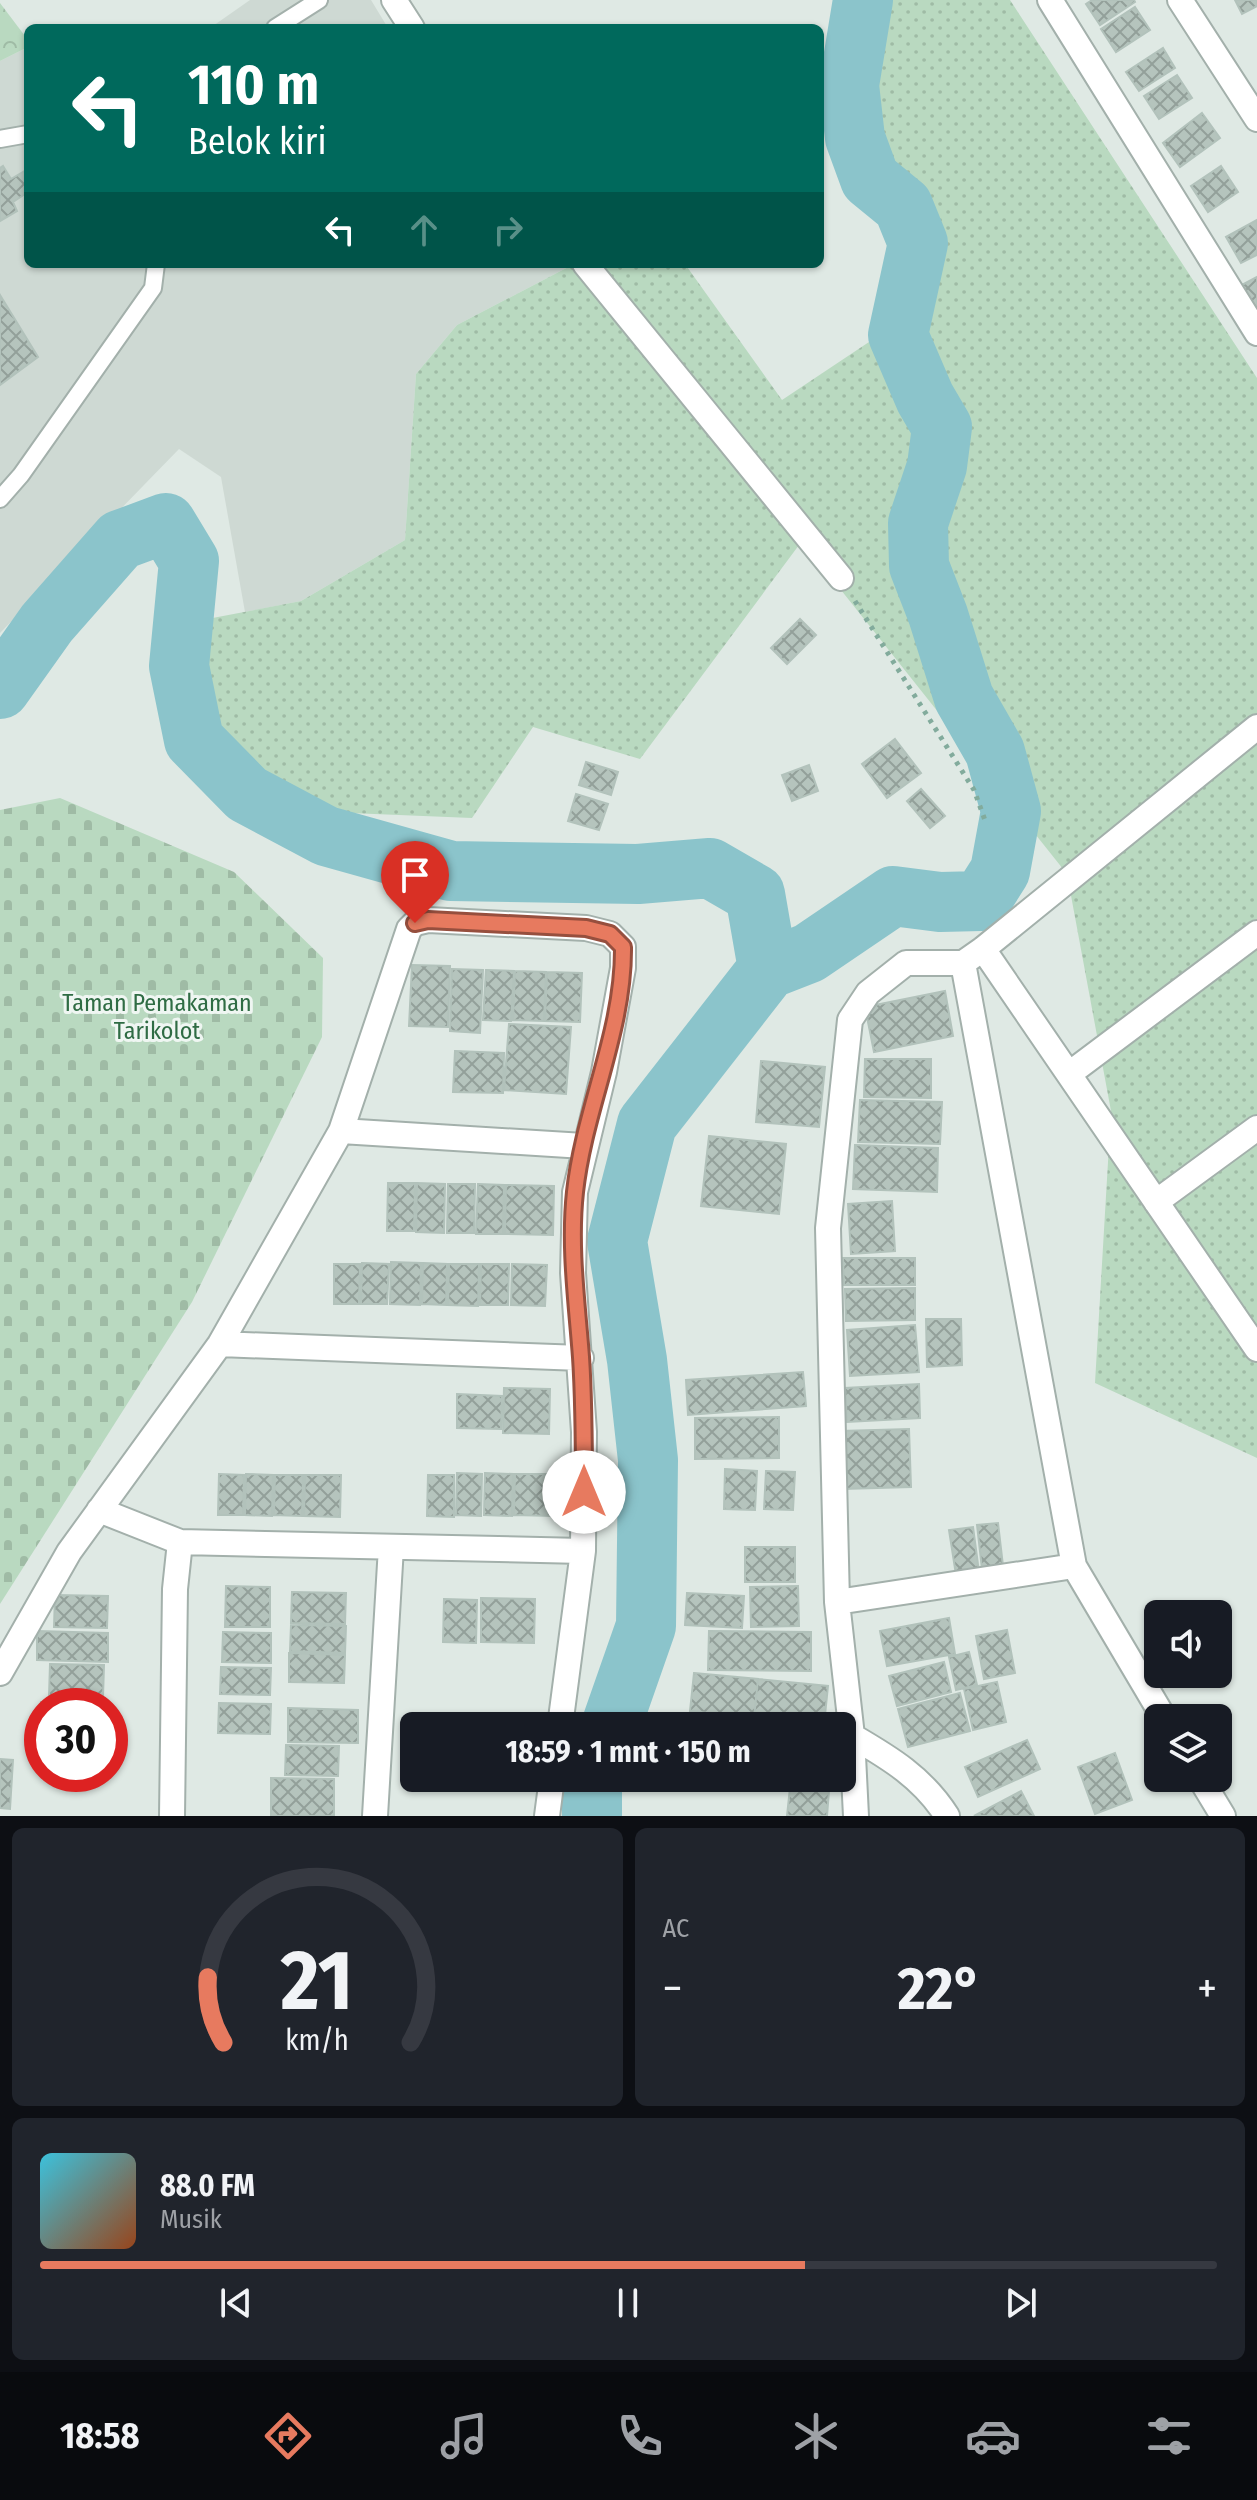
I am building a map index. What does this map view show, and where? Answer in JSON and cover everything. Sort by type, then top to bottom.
[{"type":"street","points":[[394,0],[409,24]]},
{"type":"street","points":[[1050,0],[1257,333]]},
{"type":"street","points":[[1180,0],[1257,119]]},
{"type":"street","points":[[588,268],[841,578]]},
{"type":"street","points":[[849,1712],[837,1602],[828,1228],[850,1020],[868,993],[906,963],[963,963],[983,949],[1257,727]]},
{"type":"street","points":[[0,1673],[69,1552],[220,1344],[341,1131],[405,939],[415,923],[428,920],[586,928],[610,934],[623,947],[623,968],[604,1072],[575,1192],[573,1273],[584,1432],[583,1551],[562,1712]]},
{"type":"street","points":[[1069,1074],[1257,933]]},
{"type":"street","points":[[983,949],[1254,1339]]},
{"type":"street","points":[[963,963],[1074,1566],[1156,1704]]},
{"type":"street","points":[[1156,1202],[1257,1128]]},
{"type":"street","points":[[341,1131],[584,1146]]},
{"type":"street","points":[[220,1344],[581,1358]]},
{"type":"street","points":[[99,1510],[180,1542],[583,1551]]},
{"type":"street","points":[[172,1816],[175,1589],[180,1542]]},
{"type":"street","points":[[375,1816],[391,1547]]},
{"type":"street","points":[[837,1602],[1074,1566]]},
{"type":"street","points":[[856,1738],[900,1764],[936,1799],[947,1816]]},
{"type":"street","points":[[547,1816],[550,1792]]},
{"type":"street","points":[[855,1792],[856,1816]]},
{"type":"street","points":[[1208,1792],[1223,1816]]},
{"type":"lane","points":[[281,24],[319,0]]},
{"type":"lane","points":[[0,139],[24,135]]},
{"type":"lane","points":[[0,499],[21,475],[153,288],[156,268]]},
{"type":"path","points":[[841,578],[974,790],[986,823]]},
{"type":"shaded area","points":[[250,0],[371,0],[386,24],[216,24]]},
{"type":"shaded area","points":[[24,49],[24,268],[566,268],[457,325],[416,374],[405,540],[301,601],[245,612],[221,477],[179,449],[0,633],[0,61]]},
{"type":"green space","points":[[881,0],[1010,0],[1257,378],[1257,1458],[1095,1383],[1111,1111],[1067,874],[802,541],[640,759],[533,727],[472,818],[301,811],[191,726],[202,620],[301,601],[405,540],[416,374],[457,325],[566,268],[688,268],[782,400],[920,308],[858,49]]},
{"type":"green space","points":[[0,3],[24,35],[24,49],[0,61]]},
{"type":"green space","name":"Taman Pemakaman Tarikolot","points":[[60,798],[234,872],[323,958],[322,1037],[192,1302],[0,1604],[0,810]]},
{"type":"building","points":[[1092,0],[1135,2],[1100,25],[1086,4]]},
{"type":"building","points":[[1235,0],[1257,0],[1257,6],[1242,14]]},
{"type":"building","points":[[1135,7],[1150,30],[1116,52],[1101,29]]},
{"type":"building","points":[[1163,48],[1175,68],[1139,91],[1126,72]]},
{"type":"building","points":[[1177,75],[1192,98],[1159,119],[1144,96]]},
{"type":"building","points":[[1202,113],[1220,138],[1180,167],[1163,143]]},
{"type":"building","points":[[3,166],[11,179],[24,171],[24,195],[13,202],[17,211],[0,221],[0,168]]},
{"type":"building","points":[[1221,166],[1238,192],[1208,212],[1191,186]]},
{"type":"building","points":[[1257,220],[1257,255],[1241,263],[1226,237]]},
{"type":"building","points":[[1257,277],[1257,317],[1240,286]]},
{"type":"building","points":[[0,295],[38,357],[0,385]]},
{"type":"building","points":[[800,619],[816,635],[787,664],[771,648]]},
{"type":"building","points":[[895,739],[921,773],[887,798],[862,764]]},
{"type":"building","points":[[586,762],[618,772],[611,795],[579,785]]},
{"type":"building","points":[[809,765],[818,791],[792,801],[782,775]]},
{"type":"building","points":[[921,789],[945,816],[930,828],[907,801]]},
{"type":"building","points":[[576,794],[608,804],[599,830],[568,821]]},
{"type":"building","points":[[412,965],[450,966],[448,1027],[409,1026]]},
{"type":"building","points":[[452,969],[483,970],[480,1033],[450,1031]]},
{"type":"building","points":[[486,970],[514,971],[511,1021],[483,1020]]},
{"type":"building","points":[[515,971],[546,972],[544,1021],[513,1020]]},
{"type":"building","points":[[547,972],[582,973],[580,1022],[545,1021]]},
{"type":"building","points":[[945,991],[953,1036],[874,1052],[865,1007]]},
{"type":"building","points":[[509,1024],[571,1027],[566,1094],[504,1090]]},
{"type":"building","points":[[455,1051],[504,1053],[503,1093],[453,1092]]},
{"type":"building","points":[[865,1059],[931,1059],[931,1098],[864,1097]]},
{"type":"building","points":[[761,1061],[825,1067],[819,1127],[756,1122]]},
{"type":"building","points":[[860,1100],[942,1102],[940,1144],[858,1142]]},
{"type":"building","points":[[709,1136],[786,1144],[779,1214],[701,1206]]},
{"type":"building","points":[[855,1145],[938,1148],[937,1192],[853,1189]]},
{"type":"building","points":[[388,1183],[415,1183],[414,1231],[387,1231]]},
{"type":"building","points":[[417,1183],[445,1184],[444,1233],[416,1232]]},
{"type":"building","points":[[448,1184],[475,1184],[474,1233],[447,1233]]},
{"type":"building","points":[[478,1184],[504,1185],[503,1234],[476,1234]]},
{"type":"building","points":[[506,1185],[554,1186],[553,1235],[505,1234]]},
{"type":"building","points":[[892,1201],[895,1251],[851,1254],[848,1204]]},
{"type":"building","points":[[843,1258],[915,1258],[915,1285],[844,1285]]},
{"type":"building","points":[[391,1262],[421,1263],[420,1305],[390,1304]]},
{"type":"building","points":[[362,1263],[389,1264],[387,1304],[361,1304]]},
{"type":"building","points":[[423,1263],[447,1264],[446,1305],[422,1304]]},
{"type":"building","points":[[334,1264],[360,1264],[359,1304],[334,1304]]},
{"type":"building","points":[[449,1264],[479,1264],[478,1306],[448,1305]]},
{"type":"building","points":[[481,1264],[509,1264],[508,1305],[480,1305]]},
{"type":"building","points":[[512,1264],[547,1265],[545,1306],[511,1305]]},
{"type":"building","points":[[915,1288],[915,1320],[846,1321],[845,1289]]},
{"type":"building","points":[[926,1319],[961,1319],[962,1365],[927,1367]]},
{"type":"building","points":[[915,1325],[919,1372],[850,1376],[847,1330]]},
{"type":"building","points":[[803,1372],[806,1406],[688,1415],[686,1380]]},
{"type":"building","points":[[919,1384],[920,1418],[847,1422],[845,1388]]},
{"type":"building","points":[[504,1388],[550,1389],[549,1434],[503,1433]]},
{"type":"building","points":[[457,1394],[502,1396],[501,1429],[457,1428]]},
{"type":"building","points":[[779,1417],[779,1458],[695,1459],[695,1418]]},
{"type":"building","points":[[909,1429],[911,1487],[843,1489],[841,1431]]},
{"type":"building","points":[[725,1469],[757,1471],[755,1510],[724,1509]]},
{"type":"building","points":[[766,1471],[795,1472],[793,1510],[764,1509]]},
{"type":"building","points":[[457,1473],[482,1474],[481,1516],[456,1515]]},
{"type":"building","points":[[485,1473],[513,1474],[512,1516],[484,1515]]},
{"type":"building","points":[[219,1474],[244,1475],[243,1515],[218,1515]]},
{"type":"building","points":[[246,1474],[273,1475],[272,1516],[245,1515]]},
{"type":"building","points":[[515,1474],[555,1474],[554,1516],[514,1515]]},
{"type":"building","points":[[275,1475],[303,1475],[302,1516],[274,1515]]},
{"type":"building","points":[[305,1475],[341,1475],[340,1517],[304,1516]]},
{"type":"building","points":[[428,1475],[454,1475],[454,1517],[427,1516]]},
{"type":"building","points":[[998,1523],[1003,1566],[982,1569],[977,1525]]},
{"type":"building","points":[[973,1527],[979,1572],[956,1575],[949,1530]]},
{"type":"building","points":[[745,1547],[795,1547],[795,1582],[745,1582]]},
{"type":"building","points":[[226,1586],[270,1587],[270,1627],[225,1627]]},
{"type":"building","points":[[798,1586],[799,1626],[751,1627],[750,1587]]},
{"type":"building","points":[[292,1592],[346,1593],[345,1624],[291,1623]]},
{"type":"building","points":[[687,1593],[744,1596],[742,1628],[685,1625]]},
{"type":"building","points":[[55,1595],[108,1596],[107,1628],[54,1627]]},
{"type":"building","points":[[481,1598],[535,1599],[534,1643],[481,1642]]},
{"type":"building","points":[[444,1599],[477,1600],[476,1643],[443,1642]]},
{"type":"building","points":[[949,1618],[955,1654],[887,1666],[880,1631]]},
{"type":"building","points":[[291,1625],[346,1626],[345,1653],[290,1651]]},
{"type":"building","points":[[1007,1630],[1015,1673],[984,1679],[976,1636]]},
{"type":"building","points":[[37,1631],[108,1633],[108,1662],[37,1660]]},
{"type":"building","points":[[709,1631],[811,1632],[811,1671],[708,1670]]},
{"type":"building","points":[[223,1632],[271,1633],[271,1663],[222,1662]]},
{"type":"building","points":[[969,1652],[977,1685],[956,1690],[949,1657]]},
{"type":"building","points":[[289,1653],[345,1655],[344,1683],[289,1682]]},
{"type":"building","points":[[944,1662],[951,1692],[897,1706],[889,1676]]},
{"type":"building","points":[[50,1664],[104,1665],[103,1688],[49,1688]]},
{"type":"building","points":[[221,1667],[271,1668],[270,1695],[220,1694]]},
{"type":"building","points":[[694,1673],[758,1679],[755,1712],[690,1711]]},
{"type":"building","points":[[758,1679],[828,1686],[825,1712],[755,1712]]},
{"type":"building","points":[[997,1682],[1006,1722],[973,1730],[964,1689]]},
{"type":"building","points":[[960,1693],[970,1731],[908,1747],[898,1709]]},
{"type":"building","points":[[219,1703],[271,1704],[270,1734],[218,1733]]},
{"type":"building","points":[[288,1708],[358,1710],[358,1743],[288,1742]]},
{"type":"building","points":[[1027,1740],[1040,1769],[978,1797],[965,1767]]},
{"type":"building","points":[[286,1745],[339,1746],[338,1776],[285,1775]]},
{"type":"building","points":[[1115,1753],[1132,1800],[1095,1814],[1078,1767]]},
{"type":"building","points":[[0,1759],[13,1760],[10,1809],[0,1808]]},
{"type":"building","points":[[271,1778],[334,1779],[334,1816],[271,1816]]},
{"type":"building","points":[[1021,1791],[1034,1816],[974,1816]]},
{"type":"building","points":[[790,1792],[829,1792],[827,1816],[787,1816]]},
{"type":"waterway","points":[[616,1712],[646,1626],[648,1460],[637,1360],[617,1241],[647,1124],[768,969],[809,953],[893,896],[940,902],[981,901],[1000,871],[1011,811],[995,752],[964,698],[919,566],[918,523],[937,466],[942,427],[925,398],[898,335],[918,243],[903,206],[870,179],[855,138],[849,85],[863,0]]},
{"type":"waterway","points":[[0,689],[47,623],[120,540],[166,523],[189,561],[179,666],[194,740],[247,794],[326,836],[451,871],[638,874],[710,868],[755,894],[768,969]]},
{"type":"waterway","points":[[592,1792],[592,1816]]},
{"type":"route","points":[[415,923],[428,920],[586,928],[610,934],[623,947],[623,968],[604,1072],[575,1192],[573,1273],[581,1358],[584,1492]]}]
